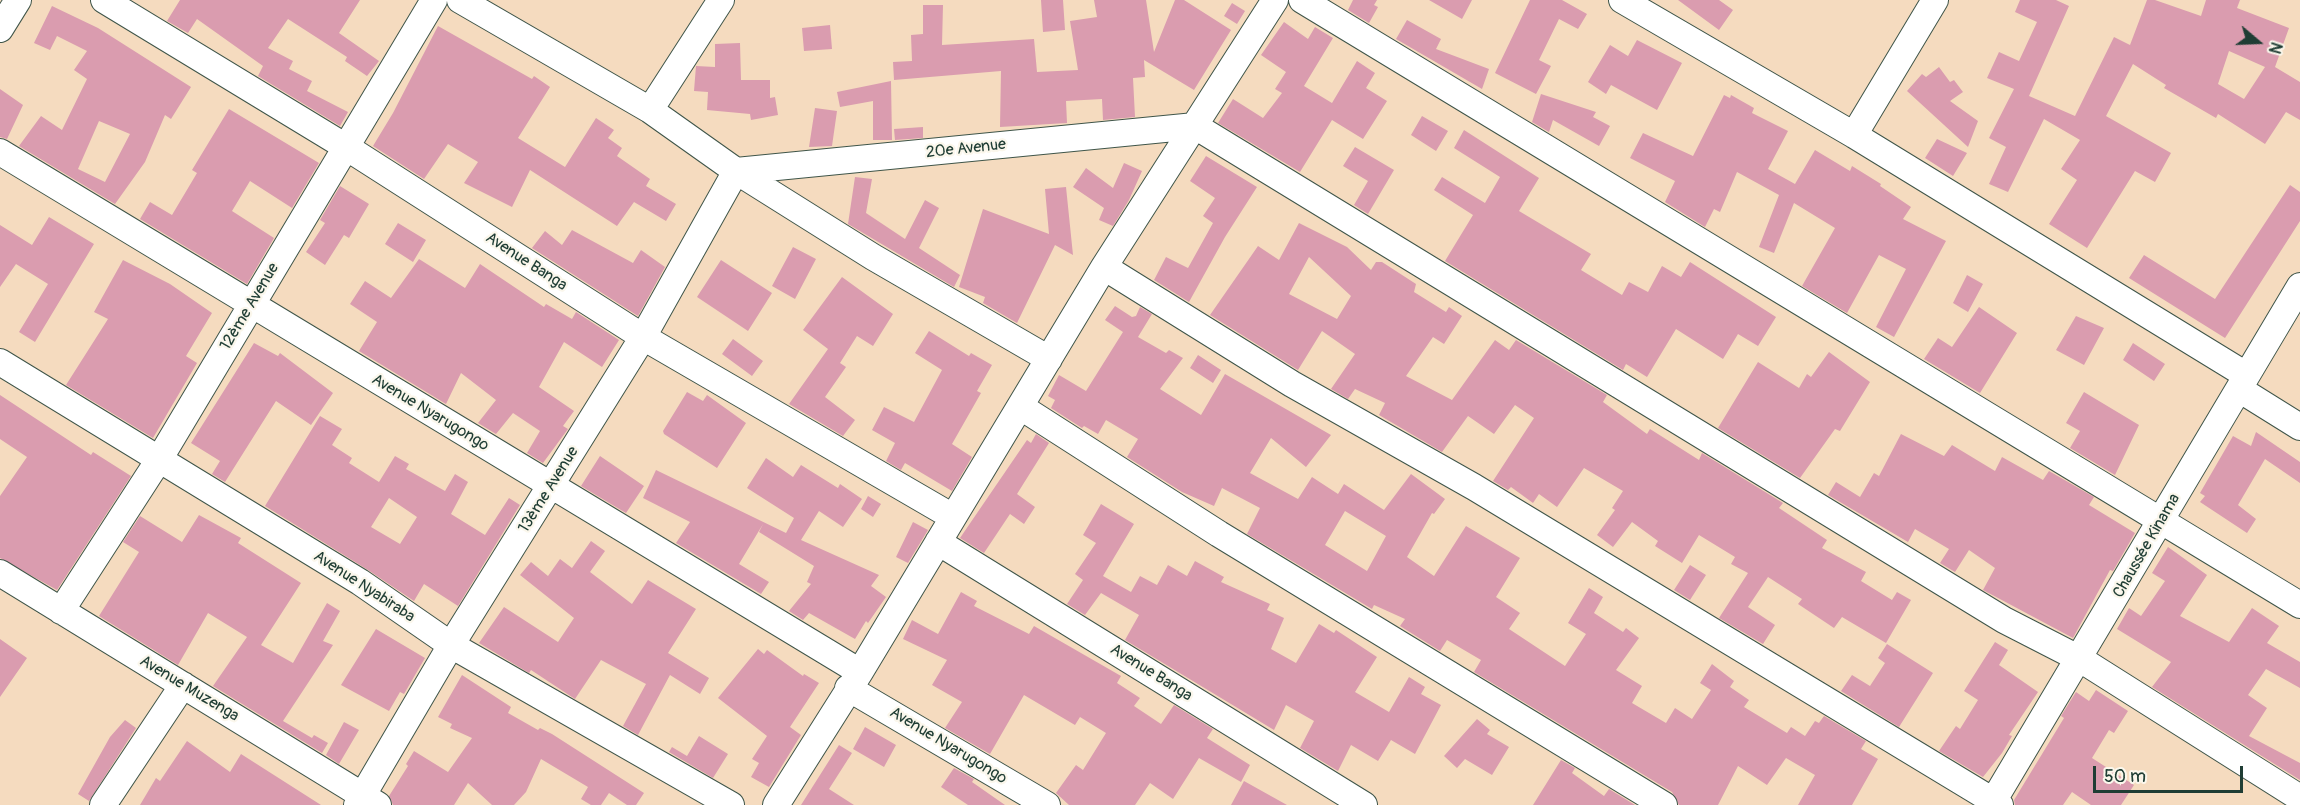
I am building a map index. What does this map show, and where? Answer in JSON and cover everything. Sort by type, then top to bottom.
[{"type":"street","points":[[0,29],[18,0]]},
{"type":"street","name":"Avenue Banga","points":[[104,0],[346,147],[643,338],[952,517]]},
{"type":"street","name":"12ème Avenue","points":[[61,611],[160,458],[434,0]]},
{"type":"street","points":[[460,0],[650,110],[736,171],[873,257],[1049,358]]},
{"type":"street","points":[[776,805],[1104,267],[1275,0]]},
{"type":"street","points":[[1302,0],[2300,605]]},
{"type":"street","points":[[1622,0],[1854,135],[2243,382],[2300,427]]},
{"type":"street","points":[[1854,135],[1935,0]]},
{"type":"street","points":[[650,110],[726,1]]},
{"type":"street","points":[[1195,126],[2004,620],[2080,659],[2300,798]]},
{"type":"street","name":"20e Avenue","points":[[736,171],[1195,126]]},
{"type":"street","name":"Avenue Nyarugongo","points":[[0,152],[251,306],[552,485],[1047,805]]},
{"type":"street","name":"13ème Avenue","points":[[366,802],[451,645],[643,338],[736,171]]},
{"type":"street","points":[[1104,267],[1292,384],[1474,487],[1995,804]]},
{"type":"street","name":"Chaussée Kinama","points":[[1995,804],[2300,286]]},
{"type":"street","name":"Avenue Nyabiraba","points":[[0,362],[360,582],[451,645],[731,805]]},
{"type":"street","points":[[1021,406],[1219,534],[1664,805]]},
{"type":"street","name":"Avenue Banga","points":[[938,542],[1364,805]]},
{"type":"street","name":"Avenue Muzenga","points":[[0,573],[183,685],[366,802]]},
{"type":"street","points":[[103,805],[183,685]]},
{"type":"building","points":[[180,0],[360,0],[339,33],[379,61],[367,76],[345,61],[347,57],[288,19],[268,48],[293,61],[289,69],[312,81],[307,91],[348,112],[340,126],[258,76],[263,66],[197,19],[188,33],[167,21]]},
{"type":"building","points":[[1041,0],[1063,0],[1065,30],[1043,32]]},
{"type":"building","points":[[1094,0],[1146,0],[1154,52],[1175,0],[1184,0],[1231,30],[1194,90],[1144,60],[1145,77],[1133,78],[1135,117],[1103,120],[1102,99],[1066,101],[1067,123],[1000,127],[1001,71],[894,80],[893,62],[912,61],[911,35],[923,34],[923,5],[943,5],[942,45],[1034,39],[1037,72],[1078,70],[1070,21],[1097,17]]},
{"type":"building","points":[[1353,0],[1377,0],[1374,5],[1378,7],[1369,23],[1348,10]]},
{"type":"building","points":[[1429,0],[1472,0],[1462,19]]},
{"type":"building","points":[[1530,0],[1562,0],[1587,14],[1578,29],[1559,19],[1539,60],[1551,66],[1536,94],[1495,73]]},
{"type":"building","points":[[1678,0],[1719,0],[1733,10],[1719,30]]},
{"type":"building","points":[[2020,0],[2056,0],[2069,6],[2029,96],[2075,116],[2114,37],[2130,45],[2147,0],[2155,0],[2201,16],[2206,0],[2240,0],[2237,8],[2289,28],[2275,67],[2300,82],[2300,120],[2286,112],[2265,144],[2218,114],[2216,118],[2164,88],[2166,85],[2133,64],[2106,116],[2171,153],[2155,182],[2135,171],[2087,248],[2049,224],[2077,180],[2061,169],[2080,140],[2044,119],[2008,192],[1989,184],[2006,147],[1989,138],[2014,89],[1987,78],[1999,52],[2019,61],[2037,22],[2015,12]],"holes":[[[2229,51],[2265,67],[2244,99],[2218,84]]]},
{"type":"building","points":[[1232,3],[1245,11],[1237,24],[1224,16]]},
{"type":"building","points":[[52,6],[98,28],[191,87],[171,119],[165,115],[145,162],[115,204],[19,146],[41,116],[62,130],[87,79],[74,70],[87,51],[57,36],[50,50],[34,43]],"holes":[[[99,121],[130,134],[105,182],[78,169]]]},
{"type":"building","points":[[1407,20],[1441,39],[1436,49],[1489,69],[1482,89],[1396,39]]},
{"type":"building","points":[[1284,22],[1308,39],[1315,27],[1333,38],[1304,86],[1332,103],[1357,61],[1375,73],[1366,88],[1387,101],[1363,139],[1332,120],[1300,172],[1218,123],[1233,99],[1263,118],[1282,93],[1275,89],[1286,72],[1261,55]]},
{"type":"building","points":[[830,25],[832,49],[804,51],[802,28]]},
{"type":"building","points":[[438,26],[532,79],[534,76],[550,87],[518,138],[565,167],[596,118],[614,130],[608,138],[622,148],[617,156],[650,179],[646,186],[676,204],[666,221],[634,202],[617,226],[530,170],[512,207],[464,183],[478,162],[448,144],[424,179],[373,146],[393,113]]},
{"type":"building","points":[[1637,40],[1682,63],[1657,110],[1611,85],[1606,94],[1588,82],[1610,45],[1628,56]]},
{"type":"building","points":[[740,43],[741,80],[770,80],[770,98],[775,97],[778,115],[751,120],[750,114],[707,110],[708,92],[694,91],[696,66],[715,67],[715,44]]},
{"type":"building","points":[[1939,67],[1950,82],[1954,80],[1963,92],[1950,101],[1978,121],[1968,147],[1907,91],[1922,74],[1926,77]]},
{"type":"building","points":[[891,81],[892,140],[873,140],[873,101],[840,107],[837,92]]},
{"type":"building","points":[[0,89],[23,105],[7,139],[0,137]]},
{"type":"building","points":[[1541,94],[1596,112],[1593,117],[1610,126],[1599,146],[1553,120],[1549,132],[1532,122]]},
{"type":"building","points":[[1724,95],[1730,98],[1731,95],[1754,108],[1752,113],[1788,131],[1768,169],[1795,184],[1815,150],[1850,171],[1852,166],[1881,184],[1880,186],[1911,207],[1903,219],[1946,241],[1894,337],[1876,327],[1906,269],[1879,255],[1847,313],[1802,286],[1835,228],[1794,203],[1774,253],[1759,247],[1779,195],[1737,172],[1720,212],[1714,209],[1705,227],[1665,202],[1675,181],[1630,158],[1643,133],[1693,156]]},
{"type":"building","points":[[815,108],[837,111],[832,146],[809,147]]},
{"type":"building","points":[[229,109],[319,163],[292,208],[250,181],[232,211],[274,238],[247,284],[140,219],[150,202],[172,215],[197,173],[192,170]]},
{"type":"building","points":[[1422,116],[1448,131],[1436,151],[1411,135]]},
{"type":"building","points":[[923,127],[923,138],[895,140],[894,129]]},
{"type":"building","points":[[1464,130],[1539,178],[1519,211],[1591,254],[1581,270],[1622,295],[1629,282],[1648,292],[1662,266],[1681,277],[1690,262],[1776,317],[1758,346],[1738,334],[1723,359],[1676,329],[1647,377],[1626,364],[1623,370],[1445,261],[1473,215],[1434,190],[1442,177],[1485,203],[1500,177],[1454,148]]},
{"type":"building","points":[[1937,139],[1967,153],[1953,176],[1925,158]]},
{"type":"building","points":[[1355,147],[1394,170],[1368,214],[1354,205],[1368,181],[1343,166]]},
{"type":"building","points":[[1206,156],[1257,187],[1225,237],[1189,302],[1154,280],[1166,257],[1188,268],[1213,223],[1203,216],[1215,198],[1190,181]]},
{"type":"building","points":[[1124,163],[1142,171],[1129,200],[1113,226],[1099,220],[1104,208],[1073,187],[1086,168],[1113,188]]},
{"type":"building","points":[[855,177],[872,179],[866,213],[905,239],[925,200],[939,208],[919,248],[960,275],[954,287],[848,224]]},
{"type":"building","points":[[2290,185],[2300,192],[2300,221],[2225,338],[2129,278],[2144,255],[2215,299]]},
{"type":"building","points":[[340,186],[369,204],[349,238],[344,235],[325,265],[306,252],[325,223],[320,220]]},
{"type":"building","points":[[1066,187],[1073,255],[1055,245],[1017,323],[983,303],[985,297],[959,287],[983,209],[1049,234],[1045,189]]},
{"type":"building","points":[[49,217],[94,244],[35,342],[19,332],[48,284],[16,264],[0,287],[0,225],[32,245]]},
{"type":"building","points":[[398,223],[426,240],[413,262],[385,244]]},
{"type":"building","points":[[1299,223],[1347,247],[1371,270],[1376,262],[1382,262],[1416,284],[1414,292],[1446,312],[1449,307],[1462,316],[1444,344],[1433,337],[1406,376],[1452,400],[1495,340],[1509,350],[1516,340],[1607,395],[1603,402],[1647,434],[1650,429],[1699,460],[1702,453],[1783,503],[1779,508],[1827,540],[1822,548],[1866,572],[1861,581],[1892,600],[1897,592],[1911,600],[1886,643],[1842,617],[1834,628],[1798,604],[1802,599],[1768,577],[1748,607],[1775,625],[1763,644],[1719,618],[1748,573],[1731,564],[1735,557],[1699,535],[1682,563],[1655,546],[1658,541],[1632,522],[1613,547],[1597,535],[1615,510],[1612,508],[1623,491],[1584,468],[1557,507],[1539,494],[1533,503],[1511,487],[1508,490],[1493,481],[1534,418],[1515,405],[1494,434],[1468,416],[1442,452],[1379,415],[1385,403],[1355,389],[1348,399],[1331,389],[1355,354],[1322,331],[1298,370],[1210,315],[1258,246],[1279,260]],"holes":[[[1309,257],[1351,296],[1337,319],[1289,294]]]},
{"type":"building","points":[[572,230],[633,263],[641,250],[665,267],[638,316],[532,248],[545,231],[562,245]]},
{"type":"building","points":[[793,247],[816,259],[795,299],[772,286]]},
{"type":"building","points":[[419,259],[465,288],[480,264],[544,307],[546,304],[572,319],[576,312],[619,340],[602,367],[564,342],[539,387],[574,411],[563,426],[568,429],[543,463],[527,453],[540,431],[513,413],[496,434],[478,423],[496,400],[461,373],[446,404],[359,351],[377,322],[350,304],[365,281],[391,298]]},
{"type":"building","points":[[123,260],[170,284],[212,313],[186,356],[197,363],[153,438],[66,385],[108,319],[94,312]]},
{"type":"building","points":[[721,260],[772,293],[748,331],[697,297]]},
{"type":"building","points":[[1967,275],[1983,284],[1968,312],[1953,303]]},
{"type":"building","points":[[842,277],[893,314],[873,346],[857,336],[840,363],[846,367],[825,397],[855,420],[843,436],[789,404],[828,349],[803,330]]},
{"type":"building","points":[[1115,306],[1132,317],[1136,316],[1140,307],[1152,314],[1138,337],[1166,353],[1169,350],[1183,358],[1160,389],[1201,415],[1225,374],[1331,435],[1306,467],[1271,438],[1250,473],[1298,499],[1312,477],[1338,494],[1344,484],[1384,510],[1411,474],[1445,499],[1434,514],[1432,513],[1407,557],[1434,576],[1466,526],[1520,558],[1496,597],[1520,613],[1509,629],[1565,666],[1586,634],[1568,623],[1589,588],[1603,597],[1594,613],[1623,632],[1626,628],[1639,638],[1616,670],[1642,686],[1632,703],[1666,723],[1675,708],[1692,719],[1711,690],[1700,683],[1712,664],[1734,681],[1730,687],[1749,700],[1744,707],[1787,733],[1791,727],[1805,736],[1815,721],[1819,723],[1824,716],[1866,741],[1861,749],[1878,759],[1852,805],[1798,805],[1815,775],[1786,758],[1767,785],[1738,766],[1718,805],[1679,805],[1672,792],[1474,672],[1481,660],[1447,640],[1440,651],[1400,626],[1405,619],[1374,605],[1372,609],[1247,534],[1260,508],[1222,488],[1214,506],[1182,492],[1127,457],[1138,439],[1106,420],[1098,434],[1084,426],[1082,428],[1051,408],[1055,400],[1048,396],[1059,375],[1086,391],[1123,332],[1105,320]],"holes":[[[1345,511],[1386,536],[1367,571],[1325,545]]]},
{"type":"building","points":[[1979,307],[2017,333],[1980,393],[1924,359],[1938,338],[1952,347]]},
{"type":"building","points":[[2076,316],[2104,328],[2084,365],[2056,350]]},
{"type":"building","points":[[929,331],[969,356],[971,353],[992,365],[977,391],[981,393],[952,444],[972,457],[952,491],[905,463],[901,470],[886,461],[895,443],[872,430],[884,407],[914,422],[942,370],[915,353]]},
{"type":"building","points":[[733,339],[763,361],[752,376],[722,354]]},
{"type":"building","points":[[254,343],[278,356],[280,353],[333,393],[311,425],[276,401],[225,482],[212,474],[220,461],[191,443]]},
{"type":"building","points":[[2133,343],[2165,364],[2154,381],[2123,360]]},
{"type":"building","points":[[1829,352],[1870,382],[1840,431],[1835,429],[1800,478],[1718,428],[1758,362],[1799,388],[1807,374],[1811,377]]},
{"type":"building","points":[[1198,355],[1221,370],[1213,383],[1190,368]]},
{"type":"building","points":[[687,392],[703,401],[707,395],[746,423],[717,468],[664,434],[663,431]]},
{"type":"building","points":[[2084,392],[2139,425],[2115,475],[2070,448],[2080,431],[2066,423]]},
{"type":"building","points":[[0,395],[91,455],[93,452],[131,476],[57,590],[0,558],[0,496],[27,457],[0,439]]},
{"type":"building","points":[[320,416],[342,429],[332,445],[352,458],[349,463],[379,482],[395,456],[409,464],[406,469],[445,491],[455,474],[468,482],[451,514],[485,535],[509,498],[520,505],[458,606],[424,584],[414,601],[265,506]],"holes":[[[389,498],[417,517],[400,544],[371,527]]]},
{"type":"building","points":[[2256,432],[2300,462],[2300,483],[2265,459],[2238,505],[2256,519],[2247,533],[2200,502],[2205,496],[2200,493],[2233,436],[2251,446]]},
{"type":"building","points":[[1036,434],[1049,443],[1017,494],[1035,507],[1024,524],[1010,514],[984,553],[960,538],[1027,440],[1031,443]]},
{"type":"building","points":[[1901,434],[1944,456],[1952,445],[1995,471],[2002,457],[2043,480],[2049,471],[2094,497],[2089,505],[2135,533],[2113,571],[2110,570],[2073,638],[1983,590],[1995,568],[1969,550],[1955,572],[1940,563],[1949,549],[1915,529],[1908,542],[1828,495],[1836,482],[1860,497],[1874,473],[1879,476]]},
{"type":"building","points":[[600,456],[644,486],[626,513],[581,486]]},
{"type":"building","points":[[766,458],[793,477],[801,465],[838,488],[840,484],[862,499],[843,527],[819,511],[801,540],[879,575],[871,586],[886,597],[868,623],[866,621],[855,639],[809,613],[803,620],[789,611],[811,584],[807,582],[814,566],[759,532],[763,524],[739,564],[769,582],[761,594],[676,543],[690,522],[643,498],[656,470],[786,533],[794,518],[747,488]]},
{"type":"building","points":[[868,496],[881,504],[873,517],[861,509]]},
{"type":"building","points":[[1101,504],[1134,524],[1103,576],[1131,592],[1140,576],[1157,585],[1168,565],[1187,576],[1195,561],[1224,577],[1221,582],[1270,604],[1267,610],[1284,618],[1271,649],[1296,663],[1319,624],[1334,633],[1336,630],[1377,657],[1355,692],[1389,712],[1409,677],[1425,687],[1421,694],[1441,705],[1415,754],[1391,740],[1378,761],[1351,745],[1338,771],[1300,748],[1314,721],[1286,705],[1274,730],[1125,640],[1139,615],[1101,593],[1085,615],[1067,604],[1083,580],[1075,574],[1096,543],[1083,535]]},
{"type":"building","points":[[199,515],[241,538],[238,543],[301,583],[261,645],[293,663],[327,603],[340,611],[323,641],[333,645],[283,721],[312,738],[314,735],[328,743],[322,753],[213,686],[247,637],[208,613],[178,665],[99,616],[139,552],[123,542],[140,516],[182,542]]},
{"type":"building","points":[[913,522],[928,530],[908,563],[896,557]]},
{"type":"building","points":[[591,541],[605,551],[590,572],[632,604],[648,580],[696,609],[668,653],[709,678],[700,694],[670,675],[638,735],[623,726],[646,684],[601,660],[575,699],[531,670],[529,673],[479,643],[504,607],[558,642],[574,618],[520,575],[531,562],[548,576],[560,559],[572,568]]},
{"type":"building","points":[[2168,547],[2207,575],[2180,616],[2229,642],[2252,608],[2279,626],[2267,643],[2300,662],[2300,688],[2266,669],[2248,695],[2267,708],[2249,736],[2300,763],[2300,780],[2152,687],[2171,662],[2117,629],[2129,608],[2141,616],[2165,581],[2152,573]]},
{"type":"building","points":[[1690,565],[1706,575],[1690,600],[1674,590]]},
{"type":"building","points":[[961,592],[977,601],[974,606],[1029,634],[1034,626],[1121,676],[1117,683],[1140,698],[1134,706],[1161,724],[1174,705],[1213,729],[1207,738],[1250,765],[1241,782],[1199,758],[1173,799],[1150,783],[1135,805],[1069,805],[1056,793],[1076,765],[1083,770],[1106,733],[1080,717],[1075,725],[1024,695],[990,754],[945,728],[962,702],[932,685],[947,660],[903,639],[912,620],[938,634]]},
{"type":"building","points":[[376,629],[425,658],[404,694],[400,692],[389,711],[341,685]]},
{"type":"building","points":[[0,639],[27,658],[0,697]]},
{"type":"building","points":[[1995,642],[2008,650],[1999,665],[2038,692],[2009,735],[2012,736],[2002,753],[1983,777],[1939,751],[1956,726],[1960,729],[1978,700],[1964,691]]},
{"type":"building","points":[[1887,644],[1933,673],[1899,727],[1841,691],[1852,675],[1870,686],[1885,663],[1878,658]]},
{"type":"building","points":[[758,649],[764,654],[767,650],[803,676],[804,674],[819,683],[790,727],[801,735],[769,787],[751,777],[759,763],[752,759],[767,736],[718,698]]},
{"type":"building","points":[[462,675],[511,707],[508,713],[538,730],[540,728],[552,734],[644,793],[636,805],[627,805],[609,793],[601,805],[591,805],[581,799],[588,787],[541,759],[526,792],[514,805],[492,805],[468,783],[454,805],[393,805],[389,796],[408,766],[406,764],[414,751],[448,772],[472,738],[450,728],[452,724],[438,717]]},
{"type":"building","points":[[2096,690],[2128,711],[2114,733],[2109,730],[2092,758],[2134,785],[2121,805],[2091,805],[2072,792],[2063,805],[2015,805],[2014,800],[2064,718],[2061,716],[2076,692],[2089,701]]},
{"type":"building","points":[[1477,719],[1490,730],[1487,734],[1509,747],[1492,775],[1465,759],[1457,768],[1444,756]]},
{"type":"building","points":[[125,720],[136,728],[89,801],[78,794],[110,737]]},
{"type":"building","points":[[344,722],[359,730],[339,764],[326,755]]},
{"type":"building","points":[[865,727],[896,745],[884,767],[853,749]]},
{"type":"building","points":[[699,736],[728,754],[713,778],[669,752],[672,747],[687,756]]},
{"type":"building","points":[[187,741],[230,772],[241,754],[321,805],[140,805],[156,778],[160,781]]},
{"type":"building","points":[[839,745],[852,753],[829,789],[854,805],[801,805]]},
{"type":"building","points":[[1561,760],[1575,768],[1572,773],[1604,796],[1609,789],[1635,805],[1533,805]]},
{"type":"building","points":[[954,768],[974,779],[972,782],[1005,805],[968,805],[941,787]]},
{"type":"building","points":[[1244,781],[1287,805],[1231,805]]}]
